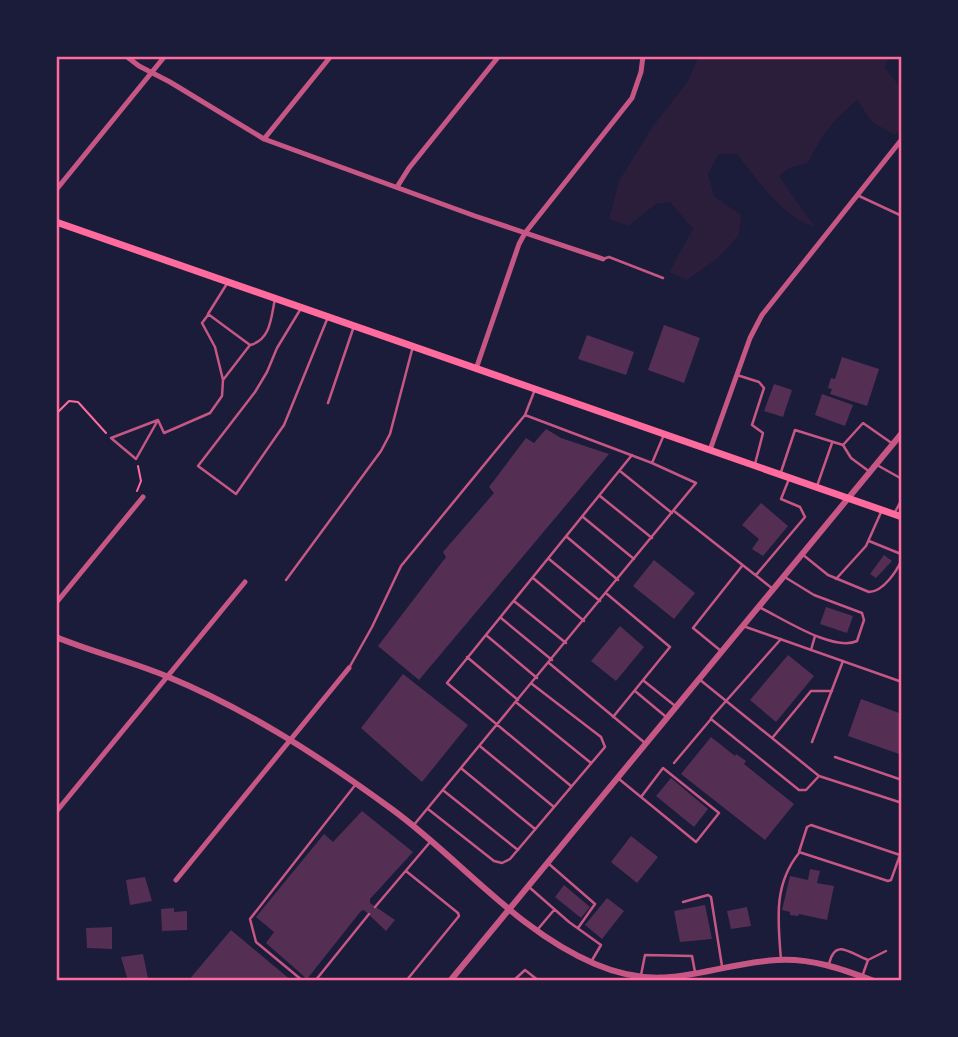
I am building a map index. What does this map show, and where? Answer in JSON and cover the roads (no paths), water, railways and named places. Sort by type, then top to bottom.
[{"type":"main road","points":[[56,222],[898,516]]},
{"type":"street","points":[[126,56],[264,139],[525,233],[603,258]]},
{"type":"street","points":[[56,190],[165,56]]},
{"type":"street","points":[[264,139],[331,56]]},
{"type":"street","points":[[397,187],[409,167],[499,56]]},
{"type":"street","points":[[476,369],[525,233],[632,97],[641,72],[643,56]]},
{"type":"street","points":[[710,450],[750,338],[762,315],[902,139]]},
{"type":"street","points":[[450,981],[902,433]]},
{"type":"street","points":[[56,603],[143,497]]},
{"type":"street","points":[[56,812],[245,582]]},
{"type":"street","points":[[56,637],[167,676],[290,738],[413,826],[537,930],[591,962],[632,978],[673,978],[781,960],[829,965],[874,981]]},
{"type":"street","points":[[176,880],[349,668]]},
{"type":"lane","points":[[857,195],[902,216]]},
{"type":"lane","points":[[603,258],[609,257],[663,278]]},
{"type":"lane","points":[[158,420],[164,433],[210,413],[222,396],[223,380],[215,347],[202,323],[228,282]]},
{"type":"lane","points":[[223,380],[250,345],[263,340],[268,332],[275,299]]},
{"type":"lane","points":[[301,308],[255,392],[198,466],[236,494],[284,425],[328,317]]},
{"type":"lane","points":[[208,314],[250,345]]},
{"type":"lane","points":[[328,403],[354,326]]},
{"type":"lane","points":[[286,580],[381,451],[390,434],[413,347]]},
{"type":"lane","points":[[737,375],[759,382],[764,388],[752,425],[764,433],[755,466]]},
{"type":"lane","points":[[349,668],[401,566],[524,415],[535,389]]},
{"type":"lane","points":[[413,826],[696,483],[632,455],[524,415]]},
{"type":"lane","points":[[158,420],[136,459],[111,438],[158,420]]},
{"type":"lane","points":[[843,445],[863,423],[893,444]]},
{"type":"lane","points":[[780,474],[795,430],[843,445]]},
{"type":"lane","points":[[652,463],[664,433]]},
{"type":"lane","points":[[817,487],[832,443]]},
{"type":"lane","points":[[843,445],[850,458],[870,472]]},
{"type":"lane","points":[[571,786],[446,683],[632,455]]},
{"type":"lane","points":[[876,465],[902,479]]},
{"type":"lane","points":[[620,470],[773,589]]},
{"type":"lane","points":[[756,575],[804,517],[800,507],[781,499],[790,478]]},
{"type":"lane","points":[[600,495],[652,538]]},
{"type":"lane","points":[[898,516],[902,499]]},
{"type":"lane","points":[[836,579],[869,541],[882,510]]},
{"type":"lane","points":[[582,516],[634,559]]},
{"type":"lane","points":[[566,536],[618,580]]},
{"type":"lane","points":[[869,541],[901,557]]},
{"type":"lane","points":[[802,554],[836,579],[869,592],[877,592],[901,557],[902,544]]},
{"type":"lane","points":[[548,558],[600,601]]},
{"type":"lane","points":[[721,651],[693,628],[743,565]]},
{"type":"lane","points":[[758,607],[840,644],[849,645],[856,641],[864,620],[862,613],[814,596],[783,576]]},
{"type":"lane","points":[[532,578],[584,621]]},
{"type":"lane","points":[[606,593],[670,647],[613,717]]},
{"type":"lane","points":[[514,600],[566,643]]},
{"type":"lane","points":[[500,617],[645,743]]},
{"type":"lane","points":[[742,626],[902,682]]},
{"type":"lane","points":[[486,635],[537,678]]},
{"type":"lane","points":[[811,650],[815,635]]},
{"type":"lane","points":[[674,763],[781,639]]},
{"type":"lane","points":[[467,657],[591,763]]},
{"type":"lane","points":[[812,742],[843,661]]},
{"type":"lane","points":[[699,678],[819,776],[902,803]]},
{"type":"lane","points":[[644,681],[675,707]]},
{"type":"lane","points":[[428,809],[494,861],[502,863],[510,859],[591,763],[604,747],[604,740],[532,684]]},
{"type":"lane","points":[[635,691],[667,717]]},
{"type":"lane","points":[[772,738],[811,691],[832,691]]},
{"type":"lane","points":[[711,719],[799,790],[806,790],[819,776]]},
{"type":"lane","points":[[480,746],[554,807]]},
{"type":"lane","points":[[835,757],[902,780]]},
{"type":"lane","points":[[617,777],[641,797],[696,842],[719,813],[663,768],[641,797]]},
{"type":"lane","points":[[461,769],[535,829]]},
{"type":"lane","points":[[303,981],[256,942],[250,919],[356,784]]},
{"type":"lane","points":[[443,790],[518,850]]},
{"type":"lane","points":[[781,960],[778,902],[786,874],[800,853],[807,827],[811,825],[901,855],[891,880],[888,881],[800,853]]},
{"type":"lane","points":[[375,906],[431,841]]},
{"type":"lane","points":[[547,863],[596,904],[578,929]]},
{"type":"lane","points":[[406,871],[459,916],[406,981]]},
{"type":"lane","points":[[528,886],[601,946],[591,962]]},
{"type":"lane","points":[[683,902],[708,895],[711,897],[723,969]]},
{"type":"lane","points":[[537,930],[554,910]]},
{"type":"lane","points":[[316,981],[369,914]]},
{"type":"lane","points":[[829,965],[835,949],[868,960]]},
{"type":"lane","points":[[863,976],[868,960],[886,951]]},
{"type":"lane","points":[[641,976],[645,955],[692,956],[696,975]]},
{"type":"lane","points":[[513,981],[525,970],[539,981]]},
{"type":"lane","points":[[320,976],[327,981]]}]
